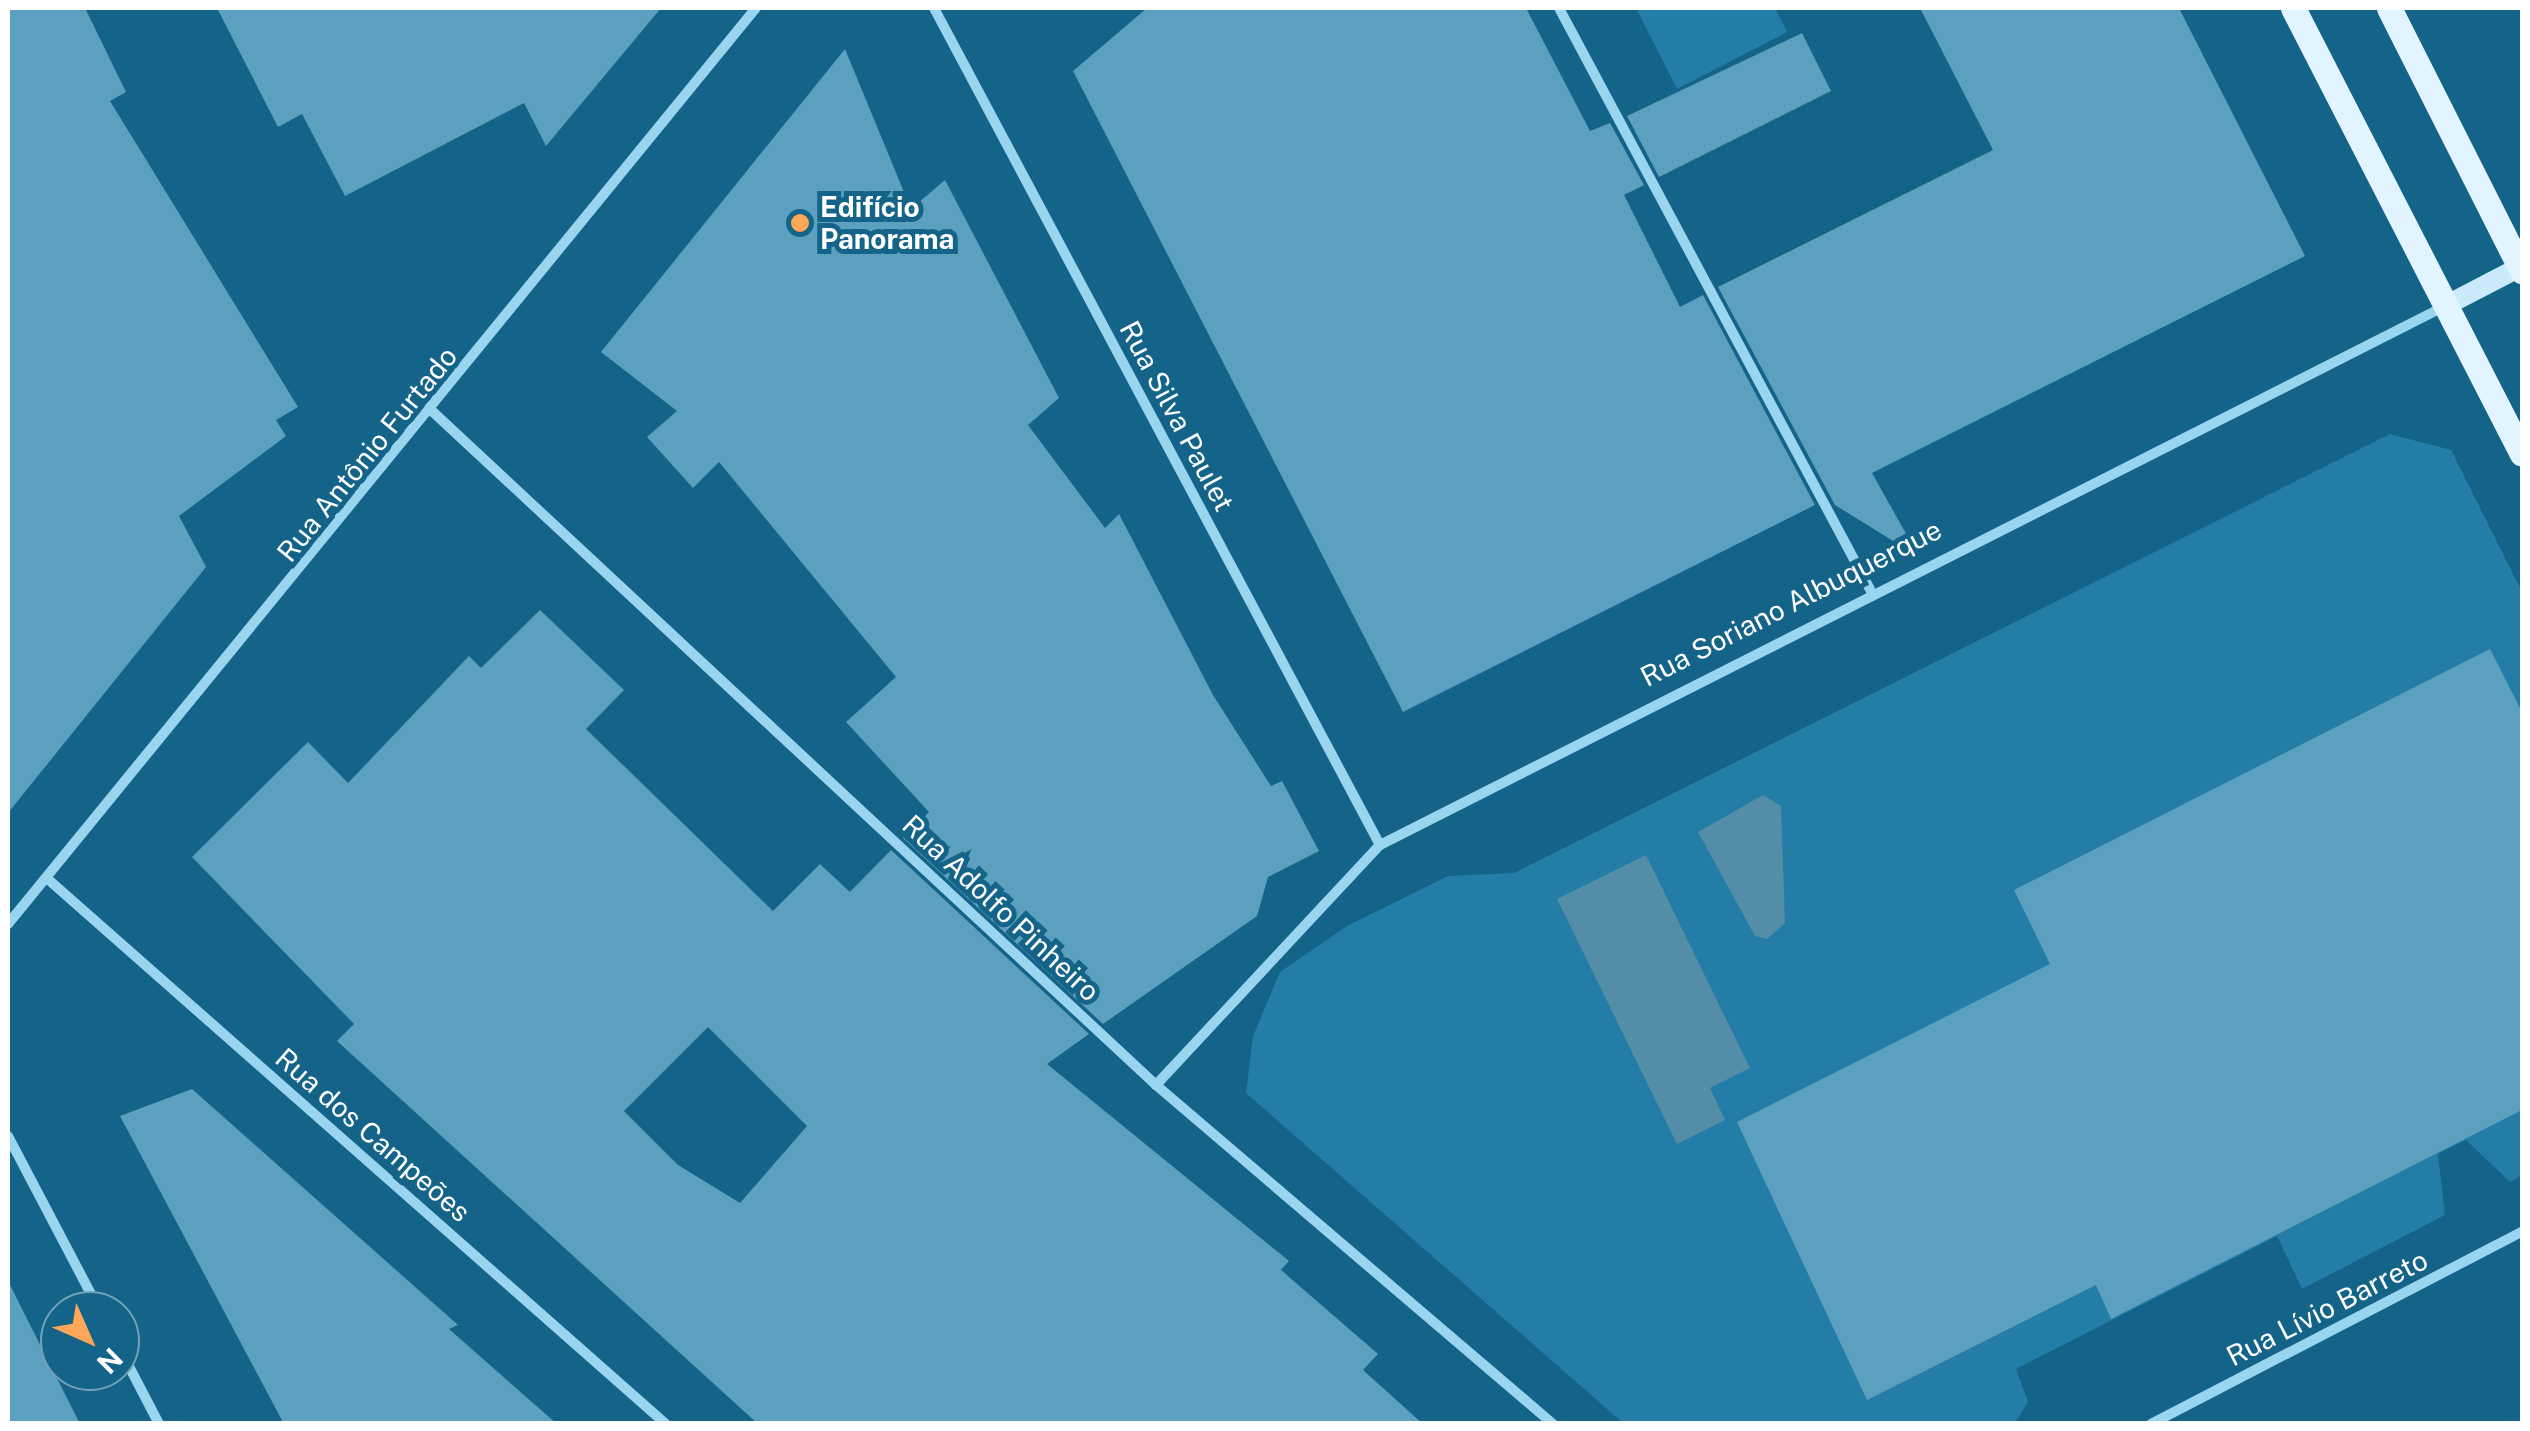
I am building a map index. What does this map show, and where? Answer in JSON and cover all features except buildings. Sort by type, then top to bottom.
[{"type":"main road","points":[[2293,8],[2522,454]]},
{"type":"main road","points":[[2389,8],[2522,268]]},
{"type":"main road","name":"Rua Soriano Albuquerque","points":[[2445,306],[2522,268]]},
{"type":"street","name":"Rua Antônio Furtado","points":[[8,924],[50,881],[756,8]]},
{"type":"street","name":"Rua Silva Paulet","points":[[934,8],[1380,845]]},
{"type":"street","points":[[1560,8],[1871,590]]},
{"type":"street","name":"Rua Soriano Albuquerque","points":[[1156,1085],[1380,845],[1871,590],[2445,306]]},
{"type":"street","name":"Rua Adolfo Pinheiro","points":[[432,411],[1156,1085],[1553,1424]]},
{"type":"street","name":"Rua dos Campeões","points":[[50,881],[666,1424]]},
{"type":"street","points":[[8,1136],[89,1291]]},
{"type":"street","name":"Rua Lívio Barreto","points":[[2151,1424],[2522,1232]]},
{"type":"street","points":[[140,1388],[159,1424]]},
{"type":"shaded area","points":[[1636,8],[1775,8],[1787,32],[1677,89]]},
{"type":"shaded area","points":[[2390,434],[2451,450],[2522,592],[2522,1175],[2510,1182],[2466,1140],[2438,1154],[2445,1215],[2302,1289],[2277,1236],[2016,1369],[2028,1402],[2015,1423],[1623,1423],[1246,1093],[1253,1036],[1280,972],[1347,926],[1448,876],[1514,873]]},
{"type":"shaded area","points":[[1763,795],[1781,806],[1785,923],[1767,939],[1755,936],[1698,832]]},
{"type":"shaded area","points":[[1646,855],[1750,1068],[1710,1088],[1725,1120],[1677,1144],[1557,899]]},
{"type":"place","name":"Edifício Panorama","points":[[800,223]]}]
